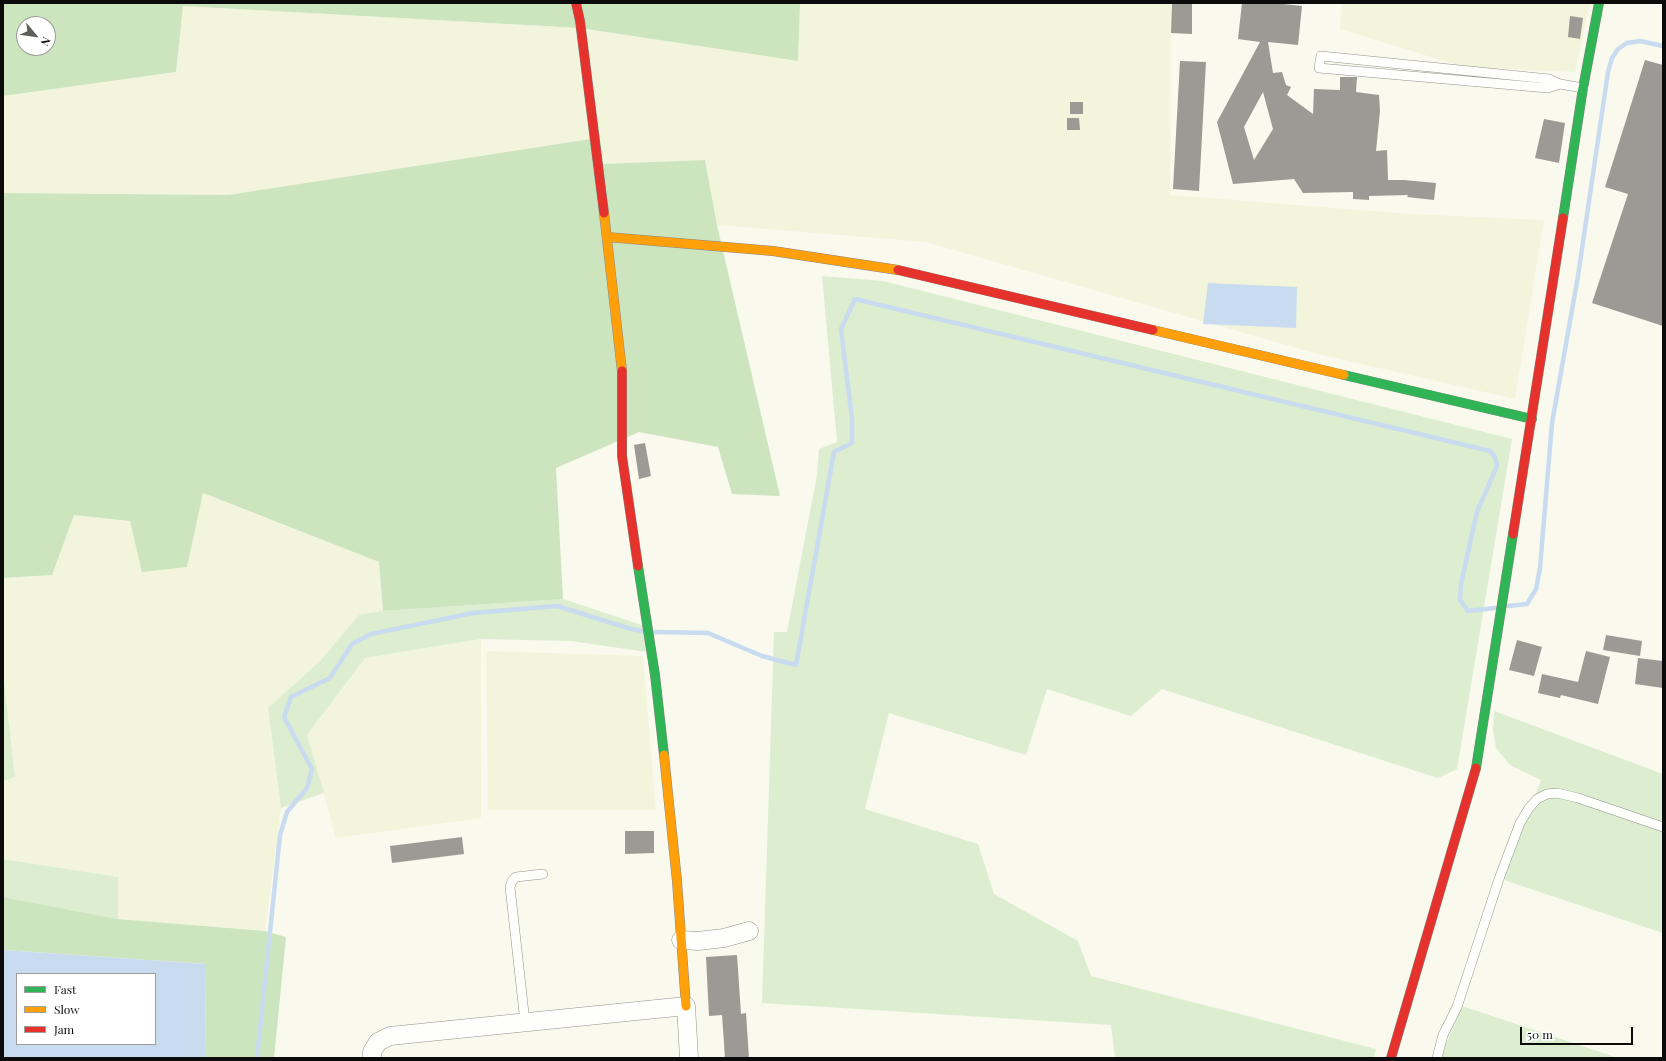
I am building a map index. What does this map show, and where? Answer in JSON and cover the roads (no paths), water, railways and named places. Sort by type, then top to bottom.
[{"type":"street","points":[[576,3],[581,12],[622,372],[622,456],[632,534],[646,609],[655,675],[681,940],[689,1058]]},
{"type":"street","points":[[1391,1058],[1477,764],[1503,592],[1599,3]]},
{"type":"street","points":[[607,237],[773,251],[892,268],[1532,419]]},
{"type":"street","points":[[681,940],[698,941],[724,938],[749,931]]},
{"type":"street","points":[[372,1058],[372,1052],[378,1042],[390,1036],[686,1006]]},
{"type":"lane","points":[[1560,84],[1548,88],[1319,68],[1320,56],[1549,79],[1560,84],[1584,88]]},
{"type":"lane","points":[[1437,1058],[1443,1035],[1457,1007],[1520,823],[1529,808],[1537,799],[1547,794],[1557,793],[1578,798],[1663,827]]},
{"type":"lane","points":[[525,1022],[510,887],[512,881],[516,877],[543,874]]},
{"type":"water","points":[[1208,283],[1297,287],[1296,328],[1203,324]]},
{"type":"water","points":[[3,950],[206,964],[205,1058],[3,1058]]},
{"type":"waterway","points":[[1508,606],[1527,604],[1536,589],[1540,568],[1552,423],[1578,276],[1608,72],[1612,58],[1618,49],[1627,43],[1640,41],[1663,46]]},
{"type":"waterway","points":[[655,632],[708,633],[762,656],[796,665],[834,452],[852,443],[852,419],[841,329],[855,299],[1490,451],[1495,457],[1497,466],[1477,512],[1461,584],[1460,600],[1468,611],[1495,608]]},
{"type":"waterway","points":[[257,1058],[280,835],[287,812],[307,788],[312,769],[284,717],[291,697],[330,678],[352,644],[371,634],[473,613],[557,606],[642,631]]}]
